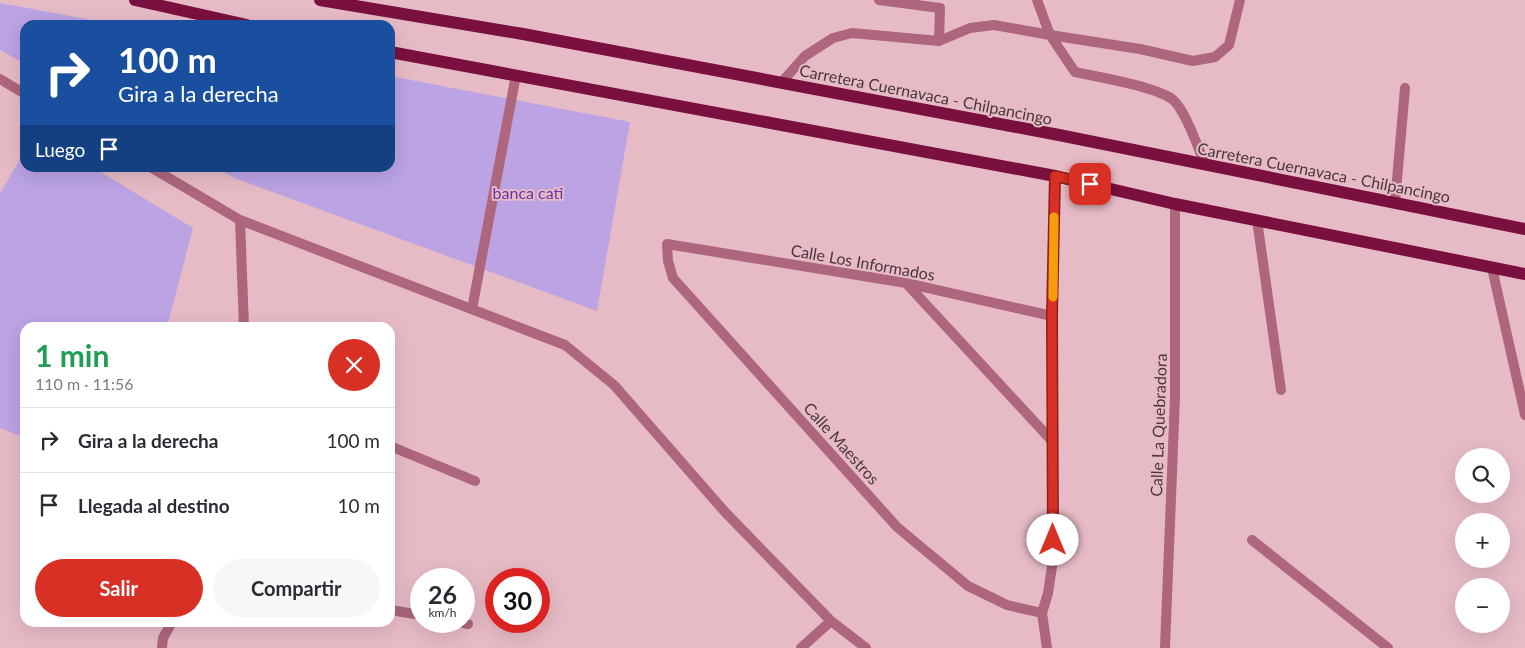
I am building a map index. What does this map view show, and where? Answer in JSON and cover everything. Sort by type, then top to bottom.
[{"type":"main road","points":[[135,0],[225,20]]},
{"type":"main road","name":"Carretera Cuernavaca - Chilpancingo","points":[[320,0],[523,34],[1059,135],[1525,229]]},
{"type":"main road","points":[[395,53],[1055,176],[1175,204],[1525,274]]},
{"type":"street","points":[[879,0],[940,8],[939,41]]},
{"type":"street","points":[[1037,0],[1050,35],[1074,72],[1156,91],[1173,100],[1190,127],[1204,164]]},
{"type":"street","points":[[781,83],[805,56],[833,38],[852,33],[939,41],[970,28],[994,25],[1193,61],[1215,57],[1229,45],[1240,0]]},
{"type":"street","points":[[472,309],[516,74]]},
{"type":"street","points":[[0,80],[20,91]]},
{"type":"street","points":[[1395,203],[1405,88]]},
{"type":"street","points":[[159,172],[240,220],[564,345],[614,385],[725,512],[831,621],[866,648]]},
{"type":"street","points":[[1048,648],[1042,613],[1048,593],[1053,560],[1052,316],[1055,176]]},
{"type":"street","name":"Calle La Quebradora","points":[[1165,648],[1175,397],[1175,204]]},
{"type":"street","points":[[240,220],[244,322]]},
{"type":"street","points":[[1257,220],[1281,390]]},
{"type":"street","name":"Calle Los Informados","points":[[667,244],[906,283],[1052,316]]},
{"type":"street","name":"Calle Maestros","points":[[667,244],[668,261],[673,278],[897,527],[968,586],[1007,605],[1042,613]]},
{"type":"street","points":[[1492,268],[1525,415]]},
{"type":"street","points":[[906,283],[1053,442]]},
{"type":"street","points":[[395,448],[475,481]]},
{"type":"street","points":[[1252,540],[1388,648]]},
{"type":"street","points":[[395,611],[410,613]]},
{"type":"street","points":[[801,648],[831,621]]},
{"type":"street","points":[[162,648],[163,638],[169,627]]},
{"type":"green space","points":[[0,3],[92,20],[20,20],[20,61],[0,50]]},
{"type":"green space","name":"banca cati","points":[[395,77],[630,122],[597,311],[237,179],[224,172],[395,172]]},
{"type":"green space","points":[[20,159],[20,172],[101,172],[193,228],[168,322],[20,322],[20,436],[0,428],[0,194]]},
{"type":"slow traffic","points":[[1053,297],[1054,217]]},
{"type":"route","points":[[1053,540],[1052,316],[1055,176],[1090,184]]}]
